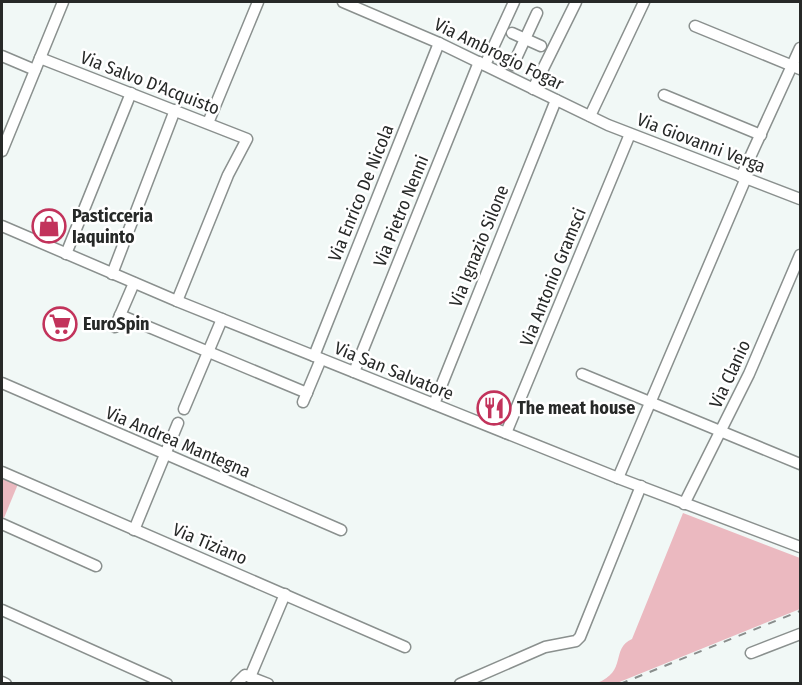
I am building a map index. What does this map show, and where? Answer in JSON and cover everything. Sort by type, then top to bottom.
[{"type":"street","points":[[2,151],[63,2]]},
{"type":"street","points":[[208,123],[258,2]]},
{"type":"street","name":"Via Ambrogio Fogar","points":[[343,2],[361,5],[590,116]]},
{"type":"street","name":"Via Pietro Nenni","points":[[354,372],[482,64],[513,2]]},
{"type":"street","points":[[533,88],[576,2]]},
{"type":"street","points":[[590,116],[644,2]]},
{"type":"street","points":[[513,65],[537,13]]},
{"type":"street","points":[[695,26],[796,68]]},
{"type":"street","points":[[512,33],[541,46]]},
{"type":"street","name":"Via Enrico De Nicola","points":[[208,352],[305,398],[317,358],[439,43]]},
{"type":"street","points":[[618,478],[760,135],[796,68],[801,48]]},
{"type":"street","points":[[2,56],[35,70]]},
{"type":"street","name":"Via Salvo D'Acquisto","points":[[40,57],[248,139],[228,175],[177,301]]},
{"type":"street","points":[[66,255],[131,93]]},
{"type":"street","points":[[663,95],[760,135]]},
{"type":"street","name":"Via Ignazio Silone","points":[[434,404],[556,100]]},
{"type":"street","points":[[112,274],[175,110]]},
{"type":"street","name":"Via Giovanni Verga","points":[[590,116],[630,134],[801,199]]},
{"type":"street","name":"Via Antonio Gramsci","points":[[506,434],[630,134]]},
{"type":"street","name":"Via San Salvatore","points":[[5,230],[506,434],[801,547]]},
{"type":"street","name":"Via Clanio","points":[[684,504],[749,374],[801,255]]},
{"type":"street","points":[[115,327],[134,283]]},
{"type":"street","points":[[120,315],[208,352]]},
{"type":"street","points":[[184,409],[222,319]]},
{"type":"street","points":[[582,374],[801,464]]},
{"type":"street","name":"Via Andrea Mantegna","points":[[2,383],[341,530]]},
{"type":"street","points":[[134,530],[178,423]]},
{"type":"street","name":"Via Tiziano","points":[[2,472],[405,647]]},
{"type":"street","points":[[460,684],[545,647],[576,641],[580,637],[640,486]]},
{"type":"street","points":[[2,524],[96,566]]},
{"type":"street","points":[[250,677],[285,594]]},
{"type":"street","points":[[2,610],[167,684]]},
{"type":"street","points":[[751,653],[801,634]]},
{"type":"street","points":[[236,684],[245,675],[268,684]]},
{"type":"street","points":[[2,682],[6,684]]},
{"type":"shaded area","points":[[2,477],[18,484],[4,518],[2,517]]},
{"type":"shaded area","points":[[683,513],[800,558],[800,609],[617,683],[597,683],[607,678],[612,672],[625,643],[632,639]]},
{"type":"railway","points":[[620,684],[800,611]]},
{"type":"place","name":"Pasticceria Iaquinto","points":[[49,226]]},
{"type":"place","name":"EuroSpin","points":[[60,324]]},
{"type":"place","name":"The meat house","points":[[494,408]]}]
